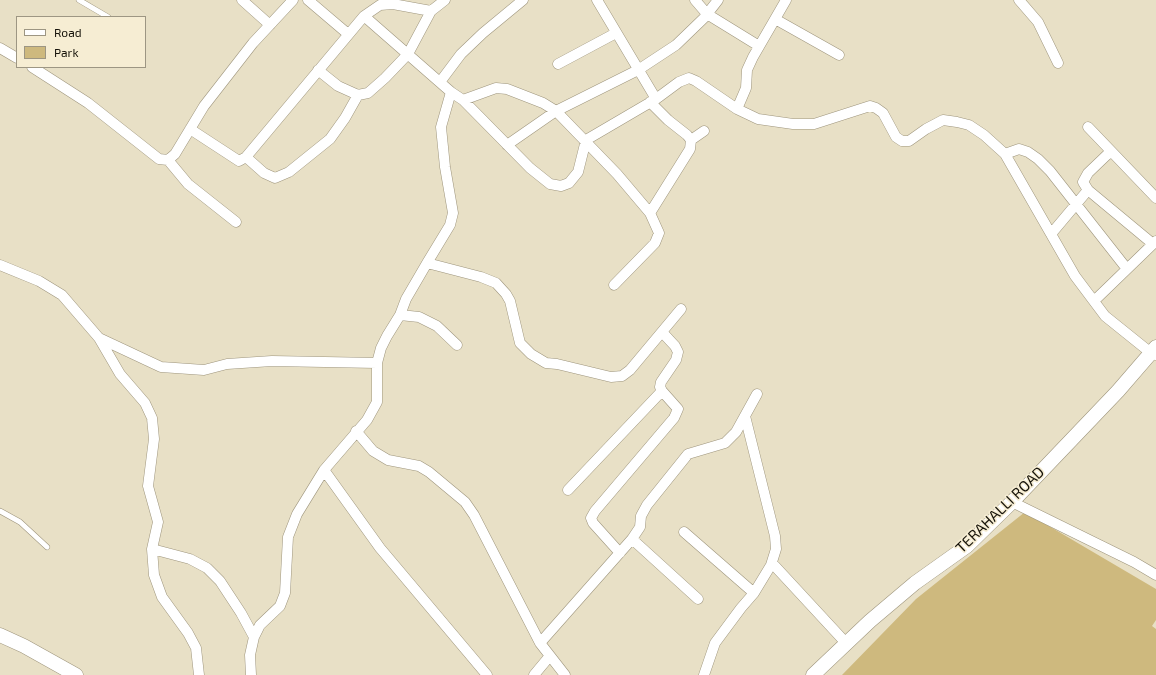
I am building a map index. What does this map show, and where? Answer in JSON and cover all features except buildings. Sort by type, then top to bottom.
[{"type":"street","points":[[242,0],[270,25]]},
{"type":"street","points":[[308,0],[348,34]]},
{"type":"street","points":[[246,157],[264,173],[275,178],[290,172],[330,139],[358,96],[368,93],[408,54],[431,11],[445,0]]},
{"type":"street","points":[[440,82],[461,54],[482,33],[523,0]]},
{"type":"street","points":[[597,0],[638,70],[653,101],[668,120],[691,140],[690,149],[650,213]]},
{"type":"street","points":[[695,0],[707,14],[759,46]]},
{"type":"street","points":[[507,145],[556,111],[638,70],[676,45],[707,14],[718,0]]},
{"type":"street","points":[[737,109],[746,88],[747,70],[786,0]]},
{"type":"street","points":[[1019,0],[1038,22],[1058,63]]},
{"type":"street","points":[[34,68],[88,103],[159,160],[168,160],[175,154],[204,106],[253,43],[291,1]]},
{"type":"street","points":[[190,129],[232,158],[239,161],[246,157],[364,16],[382,3],[431,11]]},
{"type":"street","points":[[364,16],[451,92],[463,100],[530,168],[550,184],[561,186],[569,183],[578,172],[586,140],[653,101],[679,82],[689,78],[696,81],[737,109],[758,119],[793,124],[814,124],[870,106],[883,113],[896,137],[902,141],[909,141],[926,129],[943,120],[969,125],[984,135],[1005,154],[1076,276],[1105,316],[1154,352]]},
{"type":"street","points":[[775,19],[839,55]]},
{"type":"street","points":[[558,64],[616,33]]},
{"type":"street","points":[[0,48],[16,57]]},
{"type":"street","points":[[318,70],[338,86],[358,96]]},
{"type":"street","points":[[463,100],[496,88],[507,89],[543,103],[556,111],[586,140],[650,213],[659,233],[655,243],[614,285]]},
{"type":"street","points":[[251,675],[250,655],[254,637],[260,625],[280,606],[285,593],[288,537],[297,514],[324,470],[367,420],[377,402],[376,363],[381,348],[400,315],[406,299],[447,231],[453,213],[445,167],[442,127],[451,92]]},
{"type":"street","points":[[1088,127],[1156,198]]},
{"type":"street","points":[[691,140],[704,131]]},
{"type":"street","points":[[1005,154],[1019,149],[1038,158],[1050,171],[1127,269]]},
{"type":"street","points":[[1094,301],[1154,243],[1088,190],[1083,182],[1088,173],[1111,151]]},
{"type":"street","points":[[168,160],[188,184],[236,222]]},
{"type":"street","points":[[1051,234],[1088,190]]},
{"type":"street","points":[[427,263],[481,277],[496,283],[510,301],[520,343],[530,354],[546,363],[612,377],[622,376],[630,370],[681,309]]},
{"type":"street","points":[[0,265],[39,281],[62,295],[99,338],[120,374],[145,403],[152,418],[154,439],[148,486],[158,522],[152,549],[154,575],[162,597],[188,633],[196,648],[199,675]]},
{"type":"street","points":[[400,315],[419,317],[437,326],[457,345]]},
{"type":"street","points":[[620,553],[593,523],[591,518],[595,511],[674,418],[678,409],[660,387],[661,382],[676,360],[678,352],[675,346],[662,332]]},
{"type":"street","points":[[99,338],[161,367],[204,370],[227,364],[272,360],[376,363]]},
{"type":"street","name":"TERAHALLI ROAD","points":[[813,675],[870,621],[915,582],[967,546],[1012,502],[1154,352]]},
{"type":"street","points":[[568,490],[662,391]]},
{"type":"street","points":[[540,643],[632,539],[640,526],[641,516],[647,505],[688,454],[725,443],[736,432],[757,394]]},
{"type":"street","points":[[704,675],[715,643],[754,593],[772,563],[776,550],[775,536],[745,416]]},
{"type":"street","points":[[356,431],[373,451],[388,460],[419,466],[443,483],[465,502],[474,515],[540,643],[565,675]]},
{"type":"street","points":[[324,470],[380,548],[486,675]]},
{"type":"street","points":[[1012,502],[1134,562],[1156,575]]},
{"type":"street","points":[[684,532],[754,593]]},
{"type":"street","points":[[632,539],[698,599]]},
{"type":"street","points":[[152,549],[190,559],[207,568],[220,581],[254,637]]},
{"type":"street","points":[[772,563],[846,643]]},
{"type":"street","points":[[0,635],[24,646],[76,675]]},
{"type":"street","points":[[534,675],[549,656]]},
{"type":"lane","points":[[80,0],[106,16]]},
{"type":"lane","points":[[0,511],[20,522],[47,546]]},
{"type":"green space","points":[[1025,512],[1156,589],[1156,620],[1152,626],[1156,629],[1156,675],[842,675],[916,599]]}]
